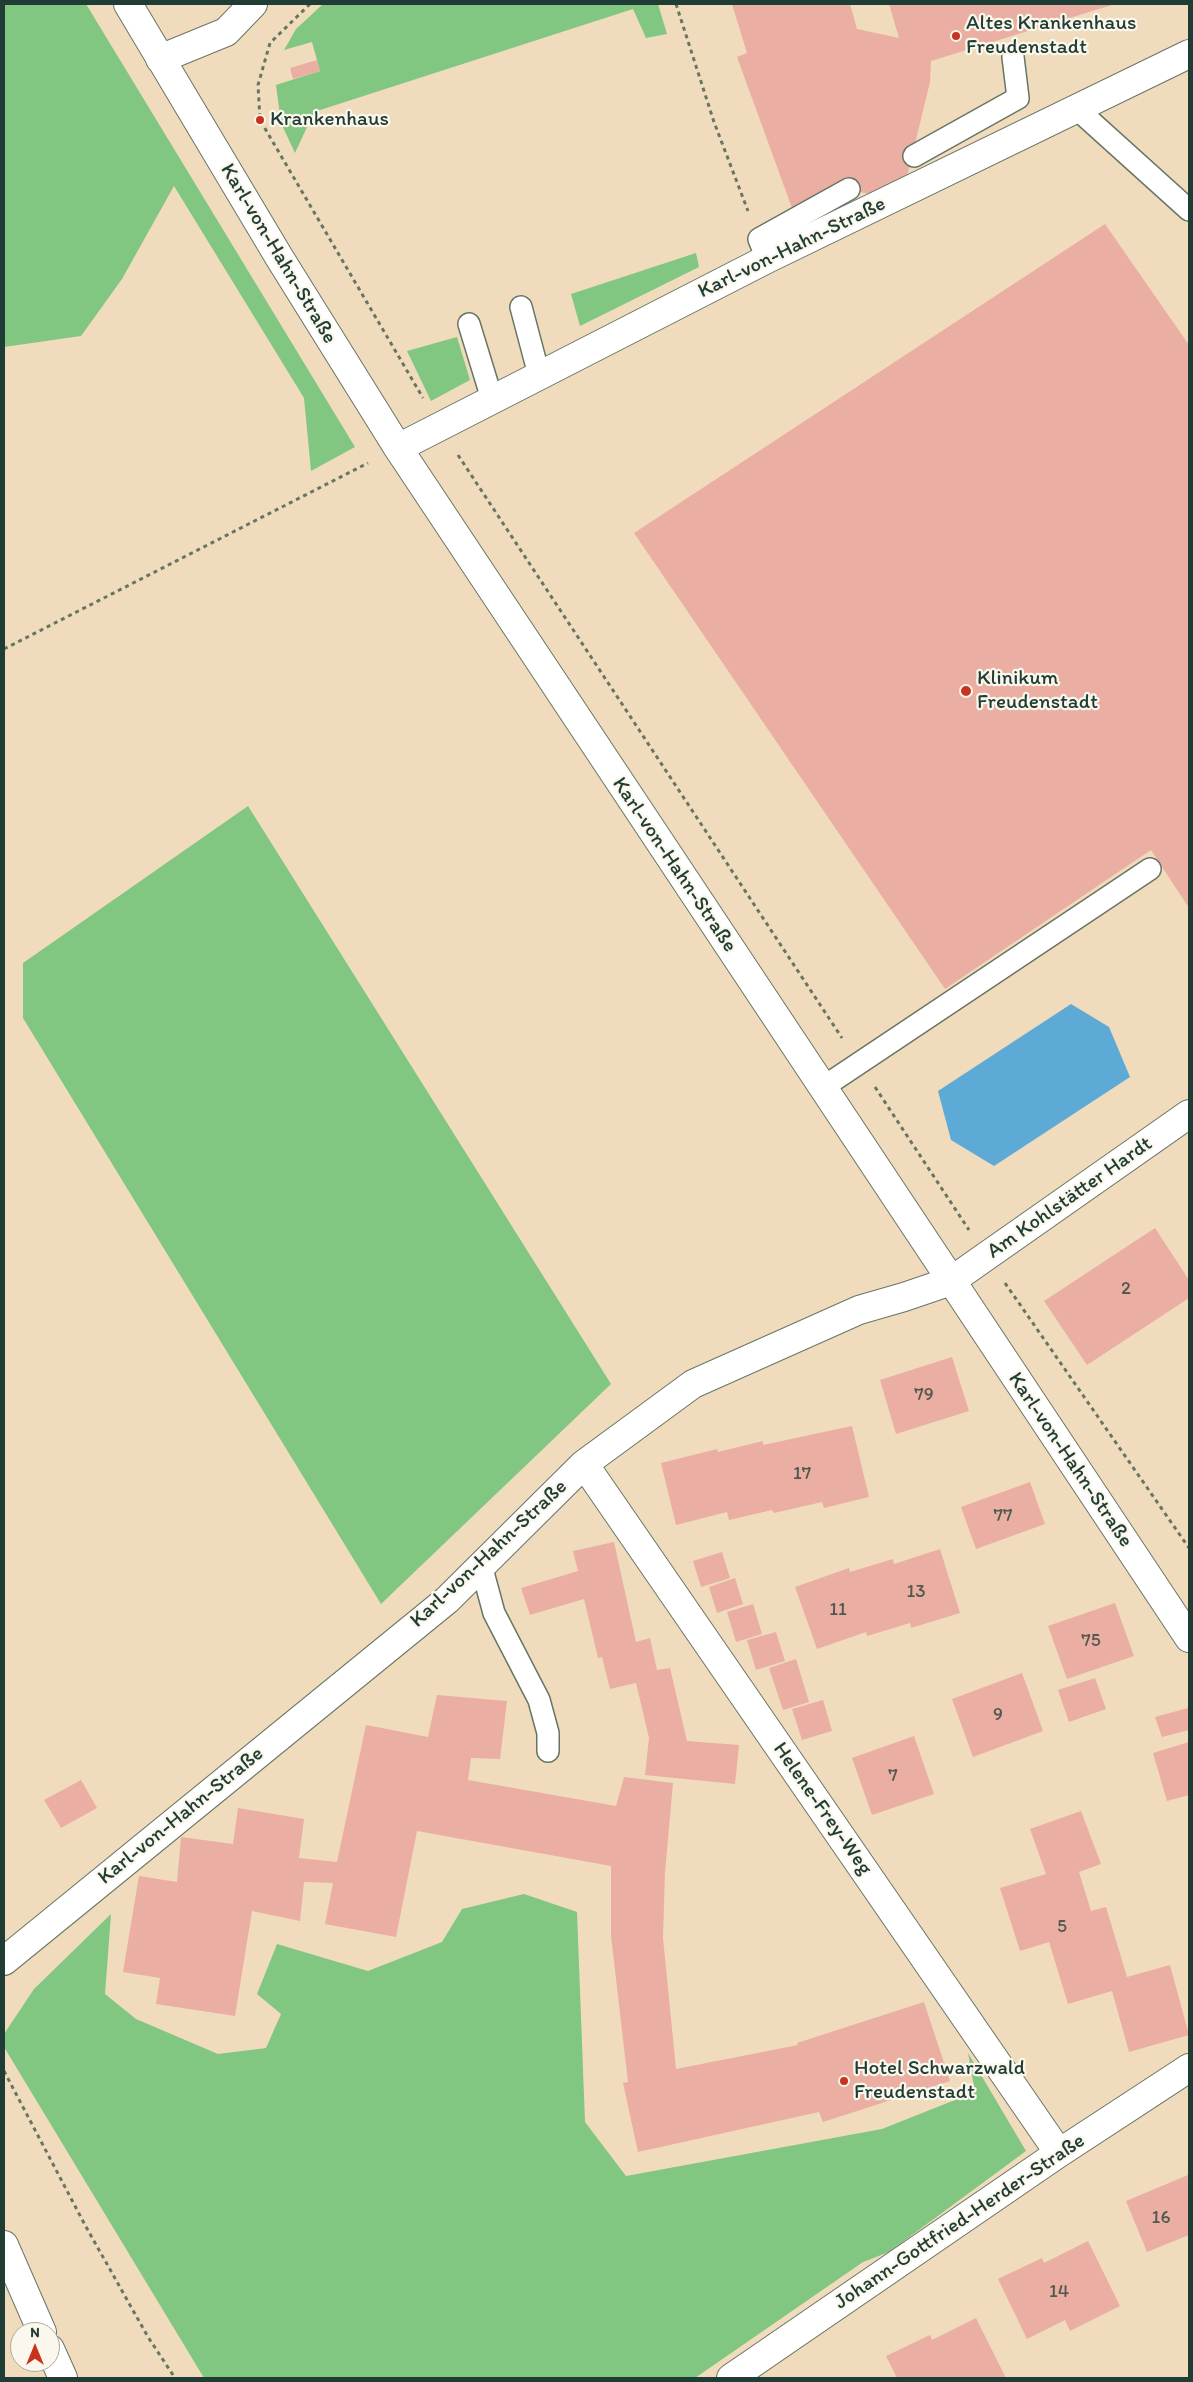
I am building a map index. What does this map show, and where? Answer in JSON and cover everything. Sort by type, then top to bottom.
[{"type":"street","name":"Karl-von-Hahn-Straße","points":[[128,4],[279,257],[398,448],[1189,1638]]},
{"type":"street","points":[[160,59],[226,32],[254,4]]},
{"type":"street","name":"Karl-von-Hahn-Straße","points":[[398,448],[539,375],[763,249],[1077,109],[1189,54]]},
{"type":"street","name":"Am Kohlstätter Hardt","points":[[951,1281],[1189,1114]]},
{"type":"street","name":"Karl-von-Hahn-Straße","points":[[4,1961],[447,1600],[584,1464],[693,1384],[859,1310],[904,1298],[951,1281]]},
{"type":"street","name":"Helene-Frey-Weg","points":[[584,1464],[1059,2153]]},
{"type":"street","name":"Johann-Gottfried-Herder-Straße","points":[[731,2378],[1059,2153],[1189,2068]]},
{"type":"street","points":[[4,2245],[38,2322]]},
{"type":"lane","points":[[914,156],[1018,98],[1013,58]]},
{"type":"lane","points":[[1077,109],[1189,210]]},
{"type":"lane","points":[[763,249],[849,189]]},
{"type":"lane","points":[[521,307],[539,375]]},
{"type":"lane","points":[[469,324],[492,399]]},
{"type":"lane","points":[[822,1088],[1150,869]]},
{"type":"lane","points":[[482,1565],[494,1613],[539,1700],[548,1733],[548,1752]]},
{"type":"path","points":[[310,4],[270,43],[258,85],[260,120],[439,426],[987,1257],[1189,1548]]},
{"type":"path","points":[[676,4],[714,122],[763,249]]},
{"type":"path","points":[[4,649],[398,448]]},
{"type":"path","points":[[4,2071],[90,2234],[148,2337],[175,2378]]},
{"type":"green space","points":[[4,4],[86,4],[355,447],[311,471],[304,398],[174,186],[122,279],[81,336],[4,347]]},
{"type":"green space","points":[[323,4],[658,4],[667,34],[646,38],[633,9],[314,112],[295,153],[281,123],[276,85],[320,71],[312,42],[284,50],[296,29]]},
{"type":"green space","points":[[696,253],[699,267],[580,326],[571,294]]},
{"type":"green space","points":[[457,337],[470,380],[431,401],[407,351]]},
{"type":"green space","points":[[248,806],[611,1384],[381,1604],[23,1018],[23,963]]},
{"type":"green space","points":[[524,1894],[577,1912],[585,2122],[626,2176],[882,2129],[975,2092],[968,2053],[1026,2151],[889,2252],[863,2262],[695,2378],[204,2378],[4,2047],[4,2034],[34,1989],[111,1914],[105,1994],[136,2019],[218,2054],[266,2048],[281,2014],[257,1994],[277,1944],[368,1971],[442,1942],[462,1909]]},
{"type":"water","points":[[1071,1004],[1109,1027],[1130,1077],[994,1166],[951,1140],[938,1091]]},
{"type":"building","points":[[732,4],[850,4],[857,29],[899,38],[889,4],[1115,4],[931,61],[930,82],[901,201],[842,188],[792,208],[737,57],[747,53]]},
{"type":"building","points":[[317,60],[320,71],[293,79],[290,68]]},
{"type":"building","name":"Klinikum Freudenstadt","points":[[1105,224],[1189,345],[1189,908],[1151,850],[945,989],[634,533]]},
{"type":"building","points":[[1155,1228],[1189,1280],[1189,1298],[1087,1365],[1044,1301]]},
{"type":"building","points":[[952,1357],[969,1411],[896,1434],[880,1380]]},
{"type":"building","points":[[852,1426],[869,1497],[824,1508],[822,1502],[774,1513],[772,1510],[729,1520],[727,1512],[676,1525],[661,1463],[717,1449],[718,1452],[763,1441],[763,1445]]},
{"type":"building","points":[[1030,1482],[1045,1524],[976,1549],[961,1507]]},
{"type":"building","points":[[614,1542],[636,1642],[650,1638],[657,1670],[670,1668],[687,1741],[739,1745],[735,1784],[645,1775],[649,1738],[636,1683],[610,1689],[602,1657],[598,1658],[584,1599],[530,1615],[521,1588],[578,1571],[573,1551]]},
{"type":"building","points":[[940,1549],[960,1613],[911,1628],[910,1623],[867,1636],[866,1632],[817,1649],[795,1587],[849,1568],[850,1572],[893,1559],[894,1564]]},
{"type":"building","points":[[722,1552],[730,1578],[701,1587],[693,1561]]},
{"type":"building","points":[[735,1578],[743,1604],[717,1613],[709,1587]]},
{"type":"building","points":[[1115,1603],[1134,1656],[1067,1679],[1048,1626]]},
{"type":"building","points":[[753,1604],[762,1634],[736,1642],[727,1612]]},
{"type":"building","points":[[776,1632],[785,1661],[756,1670],[747,1640]]},
{"type":"building","points":[[796,1659],[809,1702],[783,1710],[769,1668]]},
{"type":"building","points":[[1022,1673],[1043,1731],[973,1757],[952,1699]]},
{"type":"building","points":[[1095,1678],[1106,1709],[1069,1722],[1058,1690]]},
{"type":"building","points":[[437,1695],[507,1701],[500,1759],[471,1758],[468,1780],[616,1806],[624,1777],[673,1783],[665,1872],[663,1938],[676,2069],[798,2045],[797,2043],[924,2002],[950,2081],[823,2122],[819,2112],[638,2152],[623,2083],[628,2082],[611,1936],[611,1866],[417,1831],[396,1937],[325,1924],[333,1883],[304,1882],[300,1921],[252,1911],[235,2016],[156,2004],[160,1978],[123,1972],[139,1876],[177,1882],[181,1837],[233,1844],[238,1808],[304,1819],[299,1858],[337,1862],[366,1725],[428,1737]]},
{"type":"building","points":[[823,1700],[832,1731],[802,1740],[792,1709]]},
{"type":"building","points":[[1188,1708],[1189,1730],[1162,1737],[1155,1717]]},
{"type":"building","points":[[914,1736],[934,1794],[872,1815],[852,1758]]},
{"type":"building","points":[[1189,1742],[1189,1795],[1167,1801],[1153,1753]]},
{"type":"building","points":[[81,1780],[97,1808],[61,1828],[44,1800]]},
{"type":"building","points":[[1081,1811],[1101,1864],[1079,1872],[1091,1911],[1106,1907],[1127,1977],[1170,1965],[1189,2035],[1129,2052],[1112,1991],[1068,2004],[1049,1942],[1020,1951],[1000,1888],[1046,1874],[1030,1829]]},
{"type":"building","points":[[1188,2175],[1189,2235],[1147,2252],[1126,2201]]},
{"type":"building","points":[[1088,2241],[1120,2306],[1070,2331],[1065,2320],[1027,2339],[998,2279],[1042,2258],[1044,2263]]},
{"type":"building","points":[[976,2318],[1006,2378],[897,2378],[886,2356],[930,2335],[932,2340]]},
{"type":"place","name":"Altes Krankenhaus Freudenstadt","points":[[956,36]]},
{"type":"place","name":"Krankenhaus","points":[[260,120]]},
{"type":"place","name":"Klinikum Freudenstadt","points":[[966,691]]},
{"type":"place","name":"Hotel Schwarzwald Freudenstadt","points":[[844,2081]]}]
